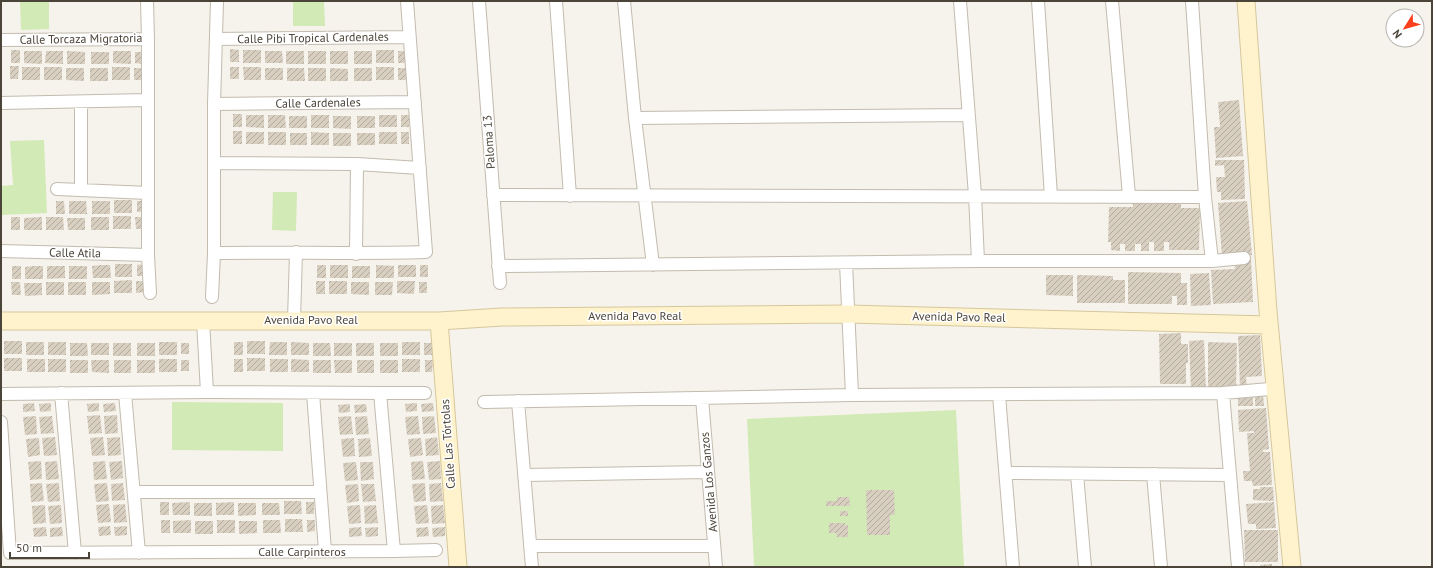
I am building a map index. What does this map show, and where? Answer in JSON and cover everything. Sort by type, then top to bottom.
[{"type":"street","name":"Calle Torcaza Migratoria","points":[[1,40],[148,39],[147,1]]},
{"type":"street","points":[[212,297],[214,253],[214,104],[217,1]]},
{"type":"street","points":[[214,253],[296,252],[356,254],[426,252],[407,1]]},
{"type":"street","name":"Paloma 13","points":[[479,1],[500,283]]},
{"type":"street","points":[[556,1],[570,196]]},
{"type":"street","points":[[624,1],[635,118],[653,264]]},
{"type":"street","points":[[960,1],[975,195],[978,261]]},
{"type":"street","points":[[1038,1],[1051,196]]},
{"type":"street","points":[[1112,1],[1129,196]]},
{"type":"street","points":[[1192,1],[1205,197],[1212,261]]},
{"type":"street","points":[[1246,1],[1269,325],[1292,567]]},
{"type":"street","name":"Calle Pibi Tropical Cardenales","points":[[217,39],[410,37]]},
{"type":"street","points":[[148,39],[148,255],[150,292]]},
{"type":"street","points":[[1,103],[147,100]]},
{"type":"street","points":[[81,102],[81,190]]},
{"type":"street","name":"Calle Cardenales","points":[[214,104],[415,102]]},
{"type":"street","points":[[635,118],[968,115]]},
{"type":"street","points":[[214,163],[357,164],[420,168]]},
{"type":"street","points":[[356,254],[357,164]]},
{"type":"street","points":[[57,188],[148,192]]},
{"type":"street","points":[[493,196],[975,195],[1205,197]]},
{"type":"street","name":"Calle Atila","points":[[1,251],[148,255]]},
{"type":"street","points":[[294,320],[296,252]]},
{"type":"street","points":[[498,266],[978,261],[1212,261],[1244,258]]},
{"type":"street","points":[[846,262],[852,395]]},
{"type":"street","name":"Avenida Pavo Real","points":[[1,321],[439,321],[502,317],[848,314],[1269,325]]},
{"type":"street","points":[[203,321],[207,392]]},
{"type":"street","name":"Calle Las Tórtolas","points":[[439,321],[458,567]]},
{"type":"street","points":[[484,402],[852,395],[1223,393],[1270,389]]},
{"type":"street","points":[[1,394],[207,392],[425,393]]},
{"type":"street","points":[[61,393],[75,553]]},
{"type":"street","points":[[125,393],[139,553]]},
{"type":"street","points":[[313,393],[325,552]]},
{"type":"street","points":[[380,393],[394,551]]},
{"type":"street","points":[[1223,393],[1238,567]]},
{"type":"street","points":[[999,395],[1013,567]]},
{"type":"street","name":"Avenida Los Ganzos","points":[[702,398],[716,567]]},
{"type":"street","points":[[518,401],[532,567]]},
{"type":"street","name":"Calle Carpinteros","points":[[1,422],[5,553],[325,552],[436,550]]},
{"type":"street","points":[[524,475],[708,472]]},
{"type":"street","points":[[1006,473],[1230,475]]},
{"type":"street","points":[[1076,474],[1085,567]]},
{"type":"street","points":[[1153,474],[1161,567]]},
{"type":"street","points":[[134,492],[320,492]]},
{"type":"street","points":[[530,546],[714,546]]},
{"type":"green space","points":[[20,1],[49,1],[49,29],[21,30]]},
{"type":"green space","points":[[293,1],[324,1],[325,26],[293,26]]},
{"type":"green space","points":[[44,140],[47,213],[1,215],[1,186],[13,185],[10,141]]},
{"type":"green space","points":[[273,192],[297,192],[296,231],[272,230]]},
{"type":"green space","points":[[172,402],[283,403],[283,451],[172,450]]},
{"type":"green space","points":[[956,410],[964,567],[754,567],[747,419]]},
{"type":"building","points":[[230,49],[239,50],[239,62],[230,62]]},
{"type":"building","points":[[11,50],[20,50],[20,63],[11,63]]},
{"type":"building","points":[[243,50],[261,50],[261,63],[243,63]]},
{"type":"building","points":[[376,50],[394,50],[394,63],[376,63]]},
{"type":"building","points":[[24,51],[42,51],[42,64],[24,63]]},
{"type":"building","points":[[46,51],[63,51],[63,64],[45,63]]},
{"type":"building","points":[[67,51],[85,52],[85,64],[67,64]]},
{"type":"building","points":[[113,51],[131,51],[131,64],[113,63]]},
{"type":"building","points":[[265,51],[282,51],[283,63],[265,63]]},
{"type":"building","points":[[286,51],[304,51],[304,64],[286,64]]},
{"type":"building","points":[[308,51],[326,51],[326,64],[308,64]]},
{"type":"building","points":[[330,51],[348,51],[348,64],[330,64]]},
{"type":"building","points":[[354,51],[372,51],[372,64],[354,64]]},
{"type":"building","points":[[398,51],[406,51],[406,63],[398,63]]},
{"type":"building","points":[[91,52],[109,52],[109,64],[91,64]]},
{"type":"building","points":[[135,52],[144,52],[143,64],[135,63]]},
{"type":"building","points":[[10,66],[19,66],[18,79],[10,79]]},
{"type":"building","points":[[22,67],[40,67],[40,80],[22,80]]},
{"type":"building","points":[[44,67],[62,67],[62,80],[44,80]]},
{"type":"building","points":[[112,67],[130,67],[130,80],[112,80]]},
{"type":"building","points":[[230,67],[239,67],[239,79],[230,79]]},
{"type":"building","points":[[243,67],[261,67],[261,80],[244,80]]},
{"type":"building","points":[[376,67],[394,67],[394,80],[376,80]]},
{"type":"building","points":[[66,68],[84,68],[84,81],[66,80]]},
{"type":"building","points":[[90,68],[108,68],[108,81],[90,81]]},
{"type":"building","points":[[134,68],[142,68],[142,80],[134,80]]},
{"type":"building","points":[[265,68],[283,68],[283,80],[265,80]]},
{"type":"building","points":[[287,68],[304,68],[305,81],[287,81]]},
{"type":"building","points":[[308,68],[326,68],[326,81],[308,81]]},
{"type":"building","points":[[330,68],[348,69],[348,81],[330,81]]},
{"type":"building","points":[[354,68],[372,68],[372,81],[354,81]]},
{"type":"building","points":[[398,68],[406,68],[406,80],[398,80]]},
{"type":"building","points":[[1239,100],[1243,156],[1216,158],[1214,127],[1220,127],[1218,102]]},
{"type":"building","points":[[233,114],[242,114],[242,127],[233,127]]},
{"type":"building","points":[[246,115],[264,115],[264,128],[246,127]]},
{"type":"building","points":[[268,115],[285,115],[286,128],[268,128]]},
{"type":"building","points":[[311,115],[329,115],[329,128],[311,128]]},
{"type":"building","points":[[379,115],[397,115],[397,127],[379,127]]},
{"type":"building","points":[[401,115],[409,115],[409,127],[401,127]]},
{"type":"building","points":[[289,116],[307,116],[307,128],[289,128]]},
{"type":"building","points":[[333,116],[351,116],[351,129],[333,128]]},
{"type":"building","points":[[357,116],[375,116],[375,128],[357,128]]},
{"type":"building","points":[[233,131],[242,131],[242,144],[233,144]]},
{"type":"building","points":[[246,132],[264,132],[264,144],[246,144]]},
{"type":"building","points":[[268,132],[286,132],[286,145],[268,145]]},
{"type":"building","points":[[311,132],[329,133],[329,145],[311,145]]},
{"type":"building","points":[[379,132],[397,132],[397,144],[379,144]]},
{"type":"building","points":[[401,132],[409,132],[409,144],[401,144]]},
{"type":"building","points":[[290,133],[307,133],[307,145],[290,145]]},
{"type":"building","points":[[333,133],[351,133],[351,146],[333,146]]},
{"type":"building","points":[[357,133],[375,133],[375,145],[357,145]]},
{"type":"building","points":[[1215,160],[1244,160],[1245,199],[1221,200],[1221,192],[1217,192],[1216,177],[1225,177],[1224,165],[1215,166]]},
{"type":"building","points":[[114,200],[132,200],[132,213],[114,213]]},
{"type":"building","points":[[1133,200],[1181,201],[1181,208],[1200,208],[1199,250],[1169,250],[1169,242],[1164,242],[1164,251],[1154,251],[1154,242],[1149,242],[1149,251],[1141,251],[1141,244],[1135,244],[1135,251],[1125,251],[1125,244],[1120,244],[1120,251],[1111,250],[1111,242],[1108,242],[1109,207],[1133,207]]},
{"type":"building","points":[[56,201],[64,201],[65,214],[56,214]]},
{"type":"building","points":[[69,201],[86,201],[87,214],[69,214]]},
{"type":"building","points":[[92,201],[110,201],[110,214],[92,214]]},
{"type":"building","points":[[137,201],[145,201],[145,212],[137,212]]},
{"type":"building","points":[[1247,201],[1252,255],[1222,257],[1218,203]]},
{"type":"building","points":[[113,216],[131,216],[131,229],[113,229]]},
{"type":"building","points":[[11,217],[20,217],[20,230],[11,230]]},
{"type":"building","points":[[42,217],[42,230],[24,230],[24,218]]},
{"type":"building","points":[[46,217],[63,217],[64,230],[46,230]]},
{"type":"building","points":[[91,217],[109,217],[109,230],[91,230]]},
{"type":"building","points":[[135,217],[144,217],[144,229],[136,229]]},
{"type":"building","points":[[67,218],[85,218],[85,230],[68,230]]},
{"type":"building","points":[[1234,259],[1251,259],[1253,302],[1213,304],[1211,270],[1235,269]]},
{"type":"building","points":[[115,264],[132,264],[132,277],[115,277]]},
{"type":"building","points":[[145,264],[145,276],[137,276],[137,265]]},
{"type":"building","points":[[110,265],[111,278],[93,278],[92,266]]},
{"type":"building","points":[[317,265],[326,265],[326,278],[317,278]]},
{"type":"building","points":[[330,265],[348,265],[348,278],[330,278]]},
{"type":"building","points":[[376,265],[394,266],[394,278],[376,278]]},
{"type":"building","points":[[398,265],[416,265],[416,277],[398,277]]},
{"type":"building","points":[[420,265],[428,265],[428,277],[420,277]]},
{"type":"building","points":[[12,266],[21,266],[21,279],[12,279]]},
{"type":"building","points":[[43,266],[43,279],[25,279],[25,267]]},
{"type":"building","points":[[47,266],[65,266],[65,278],[47,279]]},
{"type":"building","points":[[69,266],[87,266],[87,279],[69,279]]},
{"type":"building","points":[[352,266],[370,266],[370,278],[352,278]]},
{"type":"building","points":[[1128,272],[1181,273],[1181,283],[1187,283],[1187,305],[1177,305],[1177,296],[1172,296],[1172,304],[1128,304]]},
{"type":"building","points":[[1209,273],[1211,305],[1191,306],[1190,274]]},
{"type":"building","points":[[1046,275],[1073,275],[1073,296],[1046,295]]},
{"type":"building","points":[[1077,275],[1113,276],[1113,280],[1125,280],[1125,303],[1077,303]]},
{"type":"building","points":[[132,280],[132,293],[114,293],[114,281]]},
{"type":"building","points":[[136,281],[144,281],[144,292],[136,293]]},
{"type":"building","points":[[316,281],[325,281],[325,294],[316,294]]},
{"type":"building","points":[[329,281],[347,281],[347,294],[329,294]]},
{"type":"building","points":[[397,281],[415,281],[414,294],[397,293]]},
{"type":"building","points":[[11,282],[20,282],[21,295],[12,295]]},
{"type":"building","points":[[46,282],[64,282],[64,295],[46,295]]},
{"type":"building","points":[[68,282],[86,282],[86,295],[68,295]]},
{"type":"building","points":[[92,282],[110,282],[110,294],[92,295]]},
{"type":"building","points":[[351,282],[369,282],[369,295],[351,294]]},
{"type":"building","points":[[375,282],[393,282],[392,295],[375,295]]},
{"type":"building","points":[[419,282],[427,282],[427,293],[419,293]]},
{"type":"building","points":[[24,283],[42,283],[42,295],[25,296]]},
{"type":"building","points":[[1181,333],[1181,344],[1188,344],[1186,384],[1160,384],[1159,334]]},
{"type":"building","points":[[1260,335],[1262,376],[1246,377],[1247,388],[1240,388],[1238,336]]},
{"type":"building","points":[[1204,340],[1206,390],[1191,390],[1189,341]]},
{"type":"building","points":[[4,341],[22,341],[22,354],[4,354]]},
{"type":"building","points":[[247,341],[265,341],[265,354],[247,354]]},
{"type":"building","points":[[26,342],[44,342],[44,355],[26,355]]},
{"type":"building","points":[[48,342],[66,342],[66,355],[48,355]]},
{"type":"building","points":[[159,342],[177,342],[177,355],[159,355]]},
{"type":"building","points":[[234,342],[243,342],[243,355],[234,355]]},
{"type":"building","points":[[270,342],[287,342],[287,355],[269,355]]},
{"type":"building","points":[[291,342],[309,343],[309,355],[291,355]]},
{"type":"building","points":[[402,342],[420,342],[420,355],[402,355]]},
{"type":"building","points":[[1208,342],[1237,343],[1236,390],[1208,390]]},
{"type":"building","points":[[70,343],[87,343],[88,356],[70,356]]},
{"type":"building","points":[[91,343],[109,343],[109,355],[91,355]]},
{"type":"building","points":[[113,343],[131,343],[131,356],[113,356]]},
{"type":"building","points":[[137,343],[155,343],[155,356],[137,356]]},
{"type":"building","points":[[181,343],[189,343],[189,354],[181,354]]},
{"type":"building","points":[[313,343],[330,343],[331,356],[313,356]]},
{"type":"building","points":[[334,343],[352,343],[352,356],[334,356]]},
{"type":"building","points":[[356,343],[374,343],[374,356],[356,356]]},
{"type":"building","points":[[380,343],[398,343],[398,356],[380,356]]},
{"type":"building","points":[[424,343],[432,343],[432,355],[424,355]]},
{"type":"building","points":[[4,358],[22,358],[22,371],[4,371]]},
{"type":"building","points":[[247,358],[265,358],[265,371],[247,371]]},
{"type":"building","points":[[27,359],[45,359],[45,372],[27,372]]},
{"type":"building","points":[[48,359],[66,359],[66,372],[48,372]]},
{"type":"building","points":[[159,359],[177,359],[177,372],[159,372]]},
{"type":"building","points":[[234,359],[243,359],[243,372],[234,372]]},
{"type":"building","points":[[270,359],[288,359],[288,372],[270,372]]},
{"type":"building","points":[[291,359],[309,360],[309,372],[291,372]]},
{"type":"building","points":[[402,359],[420,359],[420,372],[402,372]]},
{"type":"building","points":[[70,360],[88,360],[88,373],[70,373]]},
{"type":"building","points":[[91,360],[109,360],[109,373],[92,372]]},
{"type":"building","points":[[114,360],[131,360],[131,373],[114,373]]},
{"type":"building","points":[[137,360],[155,360],[155,373],[137,373]]},
{"type":"building","points":[[181,360],[189,360],[189,371],[181,371]]},
{"type":"building","points":[[313,360],[331,360],[331,373],[313,373]]},
{"type":"building","points":[[334,360],[352,360],[352,373],[335,373]]},
{"type":"building","points":[[357,360],[374,360],[374,373],[357,373]]},
{"type":"building","points":[[380,360],[398,360],[398,373],[380,373]]},
{"type":"building","points":[[425,360],[433,360],[432,372],[425,372]]},
{"type":"building","points":[[1238,393],[1253,393],[1253,406],[1238,406]]},
{"type":"building","points":[[1255,394],[1263,394],[1264,406],[1255,406]]},
{"type":"building","points":[[34,403],[35,411],[23,412],[23,404]]},
{"type":"building","points":[[51,403],[51,411],[40,412],[39,404]]},
{"type":"building","points":[[99,403],[99,411],[88,412],[87,404]]},
{"type":"building","points":[[115,403],[116,411],[104,412],[103,404]]},
{"type":"building","points":[[417,403],[417,411],[406,412],[405,404]]},
{"type":"building","points":[[433,403],[434,411],[422,412],[421,404]]},
{"type":"building","points":[[350,404],[350,412],[339,413],[338,405]]},
{"type":"building","points":[[366,404],[367,412],[355,413],[354,405]]},
{"type":"building","points":[[1266,408],[1269,449],[1263,450],[1263,452],[1270,452],[1272,485],[1253,486],[1252,481],[1244,481],[1243,471],[1250,471],[1247,433],[1254,433],[1254,431],[1239,432],[1238,410]]},
{"type":"building","points":[[100,415],[102,433],[89,434],[87,416]]},
{"type":"building","points":[[117,415],[118,433],[105,434],[104,416]]},
{"type":"building","points":[[36,416],[37,434],[25,435],[23,417]]},
{"type":"building","points":[[52,416],[54,433],[41,434],[39,417]]},
{"type":"building","points":[[351,416],[353,434],[340,435],[338,417]]},
{"type":"building","points":[[367,416],[369,434],[356,435],[355,417]]},
{"type":"building","points":[[418,416],[420,434],[407,435],[405,417]]},
{"type":"building","points":[[434,416],[436,433],[423,434],[422,417]]},
{"type":"building","points":[[55,437],[57,455],[44,456],[42,438]]},
{"type":"building","points":[[103,437],[105,455],[92,456],[90,438]]},
{"type":"building","points":[[120,437],[121,455],[108,456],[107,438]]},
{"type":"building","points":[[437,437],[439,455],[426,456],[425,439]]},
{"type":"building","points":[[39,438],[40,455],[28,457],[26,439]]},
{"type":"building","points":[[354,438],[355,456],[343,457],[341,439]]},
{"type":"building","points":[[370,438],[372,456],[359,457],[358,439]]},
{"type":"building","points":[[421,438],[423,455],[410,457],[408,439]]},
{"type":"building","points":[[41,461],[42,479],[30,480],[28,462]]},
{"type":"building","points":[[57,461],[59,479],[46,480],[45,462]]},
{"type":"building","points":[[105,461],[107,479],[94,480],[93,462]]},
{"type":"building","points":[[122,461],[123,478],[111,480],[109,462]]},
{"type":"building","points":[[423,461],[425,479],[412,480],[411,462]]},
{"type":"building","points":[[440,461],[441,479],[429,480],[427,462]]},
{"type":"building","points":[[356,462],[358,480],[345,481],[343,463]]},
{"type":"building","points":[[360,462],[373,462],[374,479],[361,481]]},
{"type":"building","points":[[42,483],[44,501],[31,502],[30,484]]},
{"type":"building","points":[[59,483],[60,501],[48,502],[46,484]]},
{"type":"building","points":[[107,483],[109,501],[96,502],[94,484]]},
{"type":"building","points":[[123,483],[125,500],[112,501],[111,484]]},
{"type":"building","points":[[425,483],[426,501],[414,502],[412,484]]},
{"type":"building","points":[[441,483],[443,501],[430,502],[429,484]]},
{"type":"building","points":[[358,484],[359,501],[347,503],[345,485]]},
{"type":"building","points":[[361,484],[374,484],[376,501],[363,502]]},
{"type":"building","points":[[1260,487],[1273,487],[1274,501],[1253,500],[1253,489],[1260,489]]},
{"type":"building","points":[[866,490],[894,490],[895,515],[890,515],[890,535],[867,535]]},
{"type":"building","points":[[837,497],[849,497],[850,506],[826,506],[826,501],[837,501]]},
{"type":"building","points":[[284,501],[301,501],[302,514],[284,514]]},
{"type":"building","points":[[160,502],[169,502],[169,515],[160,515]]},
{"type":"building","points":[[190,502],[190,515],[173,515],[172,503]]},
{"type":"building","points":[[234,502],[234,515],[216,515],[216,503]]},
{"type":"building","points":[[306,502],[314,502],[314,514],[306,514]]},
{"type":"building","points":[[1274,502],[1276,528],[1256,529],[1256,524],[1248,524],[1246,504]]},
{"type":"building","points":[[194,503],[212,503],[212,516],[194,516]]},
{"type":"building","points":[[238,503],[256,503],[256,515],[238,516]]},
{"type":"building","points":[[262,503],[279,503],[280,515],[262,515]]},
{"type":"building","points":[[109,504],[111,522],[98,523],[96,505]]},
{"type":"building","points":[[125,504],[127,522],[114,523],[113,505]]},
{"type":"building","points":[[45,505],[46,523],[33,524],[32,506]]},
{"type":"building","points":[[61,505],[62,523],[50,524],[48,506]]},
{"type":"building","points":[[360,505],[361,523],[349,524],[347,506]]},
{"type":"building","points":[[376,505],[378,523],[365,524],[364,506]]},
{"type":"building","points":[[427,505],[429,523],[416,524],[414,506]]},
{"type":"building","points":[[443,505],[445,523],[432,524],[431,506]]},
{"type":"building","points":[[840,511],[848,511],[848,516],[840,516]]},
{"type":"building","points":[[285,519],[302,519],[303,532],[285,532]]},
{"type":"building","points":[[161,520],[170,520],[170,533],[161,533]]},
{"type":"building","points":[[191,520],[191,533],[173,533],[173,521]]},
{"type":"building","points":[[217,520],[235,520],[235,533],[217,533]]},
{"type":"building","points":[[263,520],[280,520],[281,533],[263,533]]},
{"type":"building","points":[[307,520],[315,520],[315,531],[307,532]]},
{"type":"building","points":[[195,521],[213,521],[213,534],[195,534]]},
{"type":"building","points":[[239,521],[257,521],[257,533],[239,534]]},
{"type":"building","points":[[829,523],[845,523],[845,525],[848,525],[848,537],[837,537],[836,533],[829,533]]},
{"type":"building","points":[[110,526],[111,535],[99,536],[98,527]]},
{"type":"building","points":[[127,526],[127,535],[115,536],[114,527]]},
{"type":"building","points":[[46,527],[47,536],[34,537],[33,528]]},
{"type":"building","points":[[62,527],[63,536],[50,537],[50,528]]},
{"type":"building","points":[[361,527],[362,536],[349,537],[349,528]]},
{"type":"building","points":[[378,527],[378,536],[366,537],[365,528]]},
{"type":"building","points":[[428,527],[429,536],[417,537],[416,528]]},
{"type":"building","points":[[445,527],[445,536],[433,537],[432,528]]},
{"type":"building","points":[[1244,530],[1278,530],[1278,562],[1245,562]]},
{"type":"building","points":[[1272,564],[1272,567],[1260,567],[1260,565]]}]
